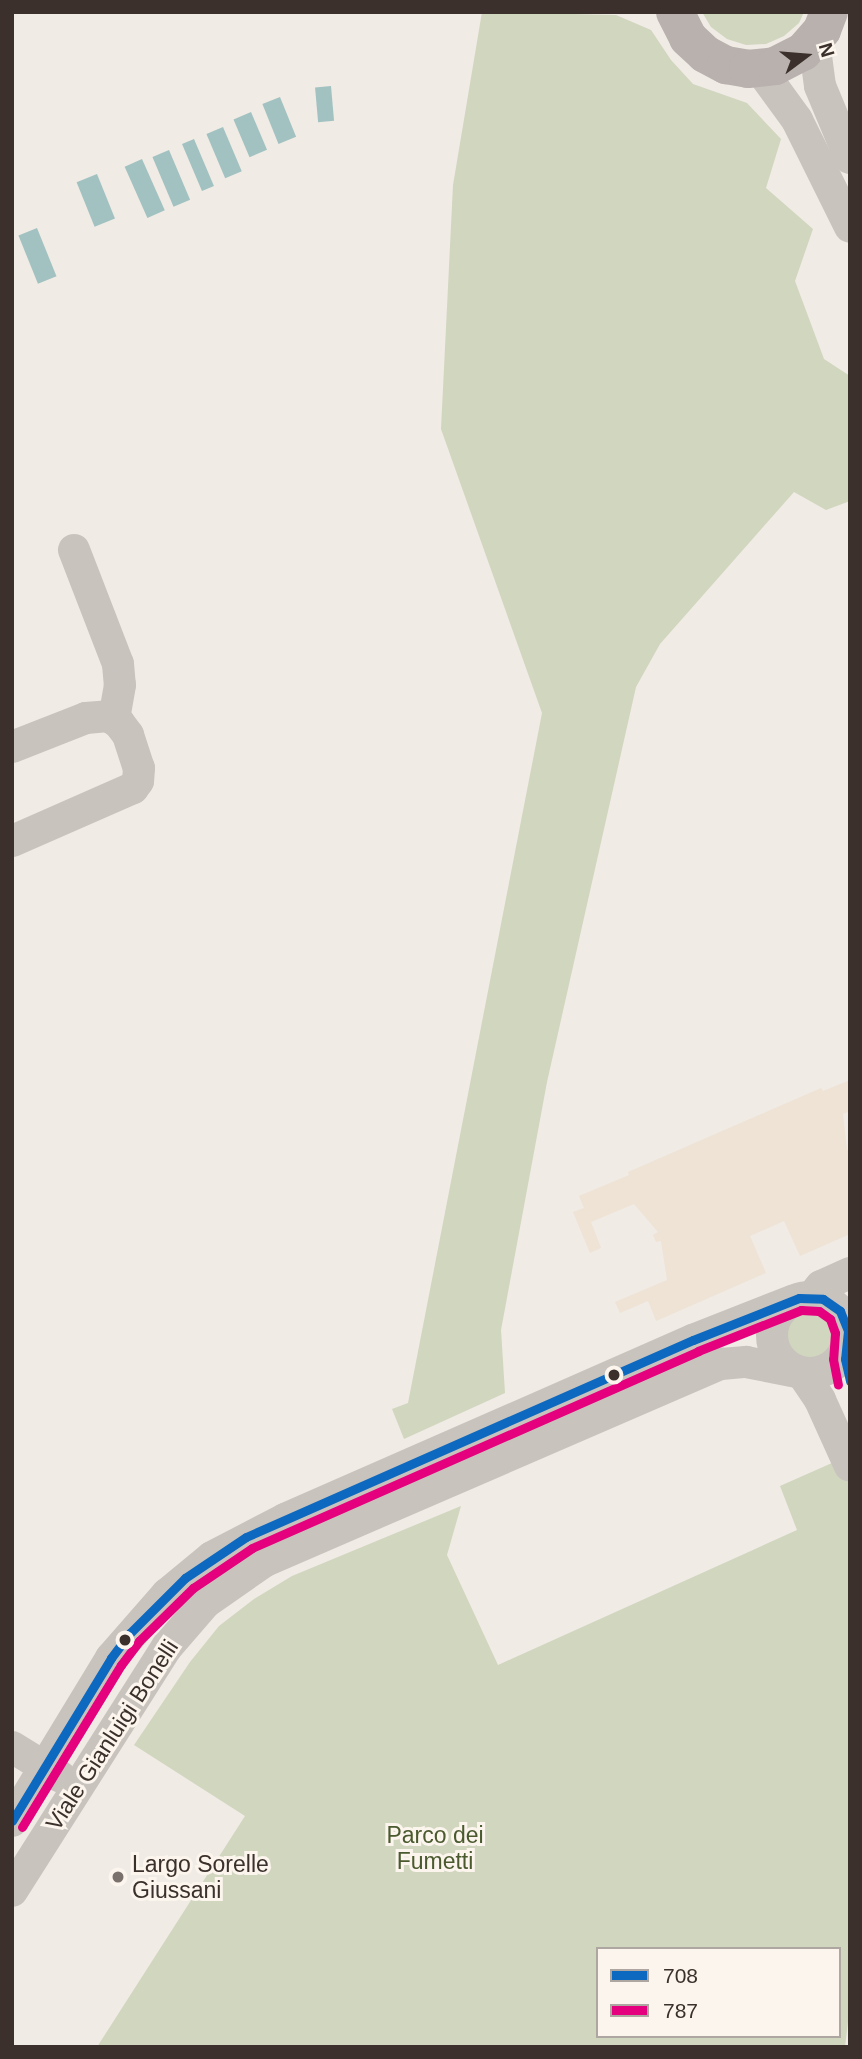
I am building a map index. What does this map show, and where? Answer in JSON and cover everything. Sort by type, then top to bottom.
[{"type":"main road","points":[[672,18],[696,47],[715,60],[737,68],[760,69],[790,61],[822,27]]},
{"type":"street","points":[[822,27],[820,86],[850,158]]},
{"type":"street","points":[[760,69],[797,120],[850,227]]},
{"type":"street","points":[[74,550],[118,664],[120,685],[114,718]]},
{"type":"street","points":[[12,747],[86,718],[104,715],[114,718],[128,735],[137,760],[138,781],[133,788],[12,841]]},
{"type":"street","name":"Viale Gianluigi Bonelli","points":[[12,1821],[111,1658],[167,1594],[219,1553],[285,1518],[693,1340],[802,1299],[821,1286],[850,1273]]},
{"type":"street","points":[[847,1459],[820,1400],[802,1373],[780,1359],[774,1347],[775,1321],[802,1299],[823,1299],[841,1311],[846,1321],[850,1382]]},
{"type":"street","points":[[802,1373],[827,1370],[848,1344]]},
{"type":"street","name":"Viale Gianluigi Bonelli","points":[[12,1891],[175,1636],[206,1602],[252,1568],[705,1368],[746,1362],[802,1373]]},
{"type":"street","points":[[12,1747],[78,1786]]},
{"type":"green space","points":[[482,12],[616,15],[651,30],[671,60],[693,84],[747,103],[781,139],[766,188],[813,229],[795,281],[824,359],[850,376],[850,501],[826,510],[794,492],[660,644],[636,687],[547,1082],[501,1330],[505,1393],[404,1439],[392,1409],[408,1403],[542,713],[441,429],[453,185]]},
{"type":"green space","points":[[702,12],[804,12],[799,23],[784,36],[766,44],[746,45],[727,39],[711,27]]},
{"type":"green space","points":[[810,1310],[820,1312],[828,1318],[834,1326],[834,1346],[828,1354],[820,1360],[810,1362],[800,1360],[792,1354],[786,1346],[784,1336],[786,1326],[792,1318],[800,1312]]},
{"type":"green space","name":"Parco dei Fumetti","points":[[850,1455],[850,2005],[845,2047],[97,2047],[245,1816],[134,1745],[190,1662],[219,1626],[254,1599],[292,1576],[461,1506],[447,1555],[498,1665],[797,1530],[780,1486]]},
{"type":"shaded area","points":[[850,1080],[850,1111],[843,1114],[847,1150],[850,1150],[850,1234],[800,1256],[784,1221],[750,1236],[766,1273],[656,1321],[648,1301],[620,1313],[615,1302],[667,1280],[661,1241],[656,1242],[653,1235],[658,1232],[634,1204],[591,1222],[601,1248],[590,1253],[573,1212],[584,1208],[579,1196],[821,1088],[823,1091]]},
{"type":"water","points":[[331,86],[334,121],[318,122],[315,87]]},
{"type":"water","points":[[280,97],[296,137],[278,144],[262,104]]},
{"type":"water","points":[[251,112],[267,150],[250,157],[234,119]]},
{"type":"water","points":[[223,127],[242,171],[225,178],[206,134]]},
{"type":"water","points":[[194,139],[214,186],[202,191],[182,144]]},
{"type":"water","points":[[169,150],[190,200],[174,207],[152,157]]},
{"type":"water","points":[[142,159],[165,210],[147,218],[125,167]]},
{"type":"water","points":[[97,174],[115,219],[95,227],[77,182]]},
{"type":"water","points":[[37,228],[56,276],[38,284],[18,235]]},
{"type":"transit line","name":"708","points":[[12,1821],[111,1658],[130,1633],[185,1578],[246,1537],[693,1340],[799,1298],[823,1299],[840,1311],[848,1331],[845,1359],[850,1381]]},
{"type":"transit line","name":"787","points":[[22,1827],[121,1665],[139,1641],[193,1588],[252,1548],[698,1351],[801,1310],[819,1311],[830,1319],[835,1333],[833,1359],[838,1385]]},
{"type":"place","name":"Largo Sorelle Giussani","points":[[118,1877]]}]
